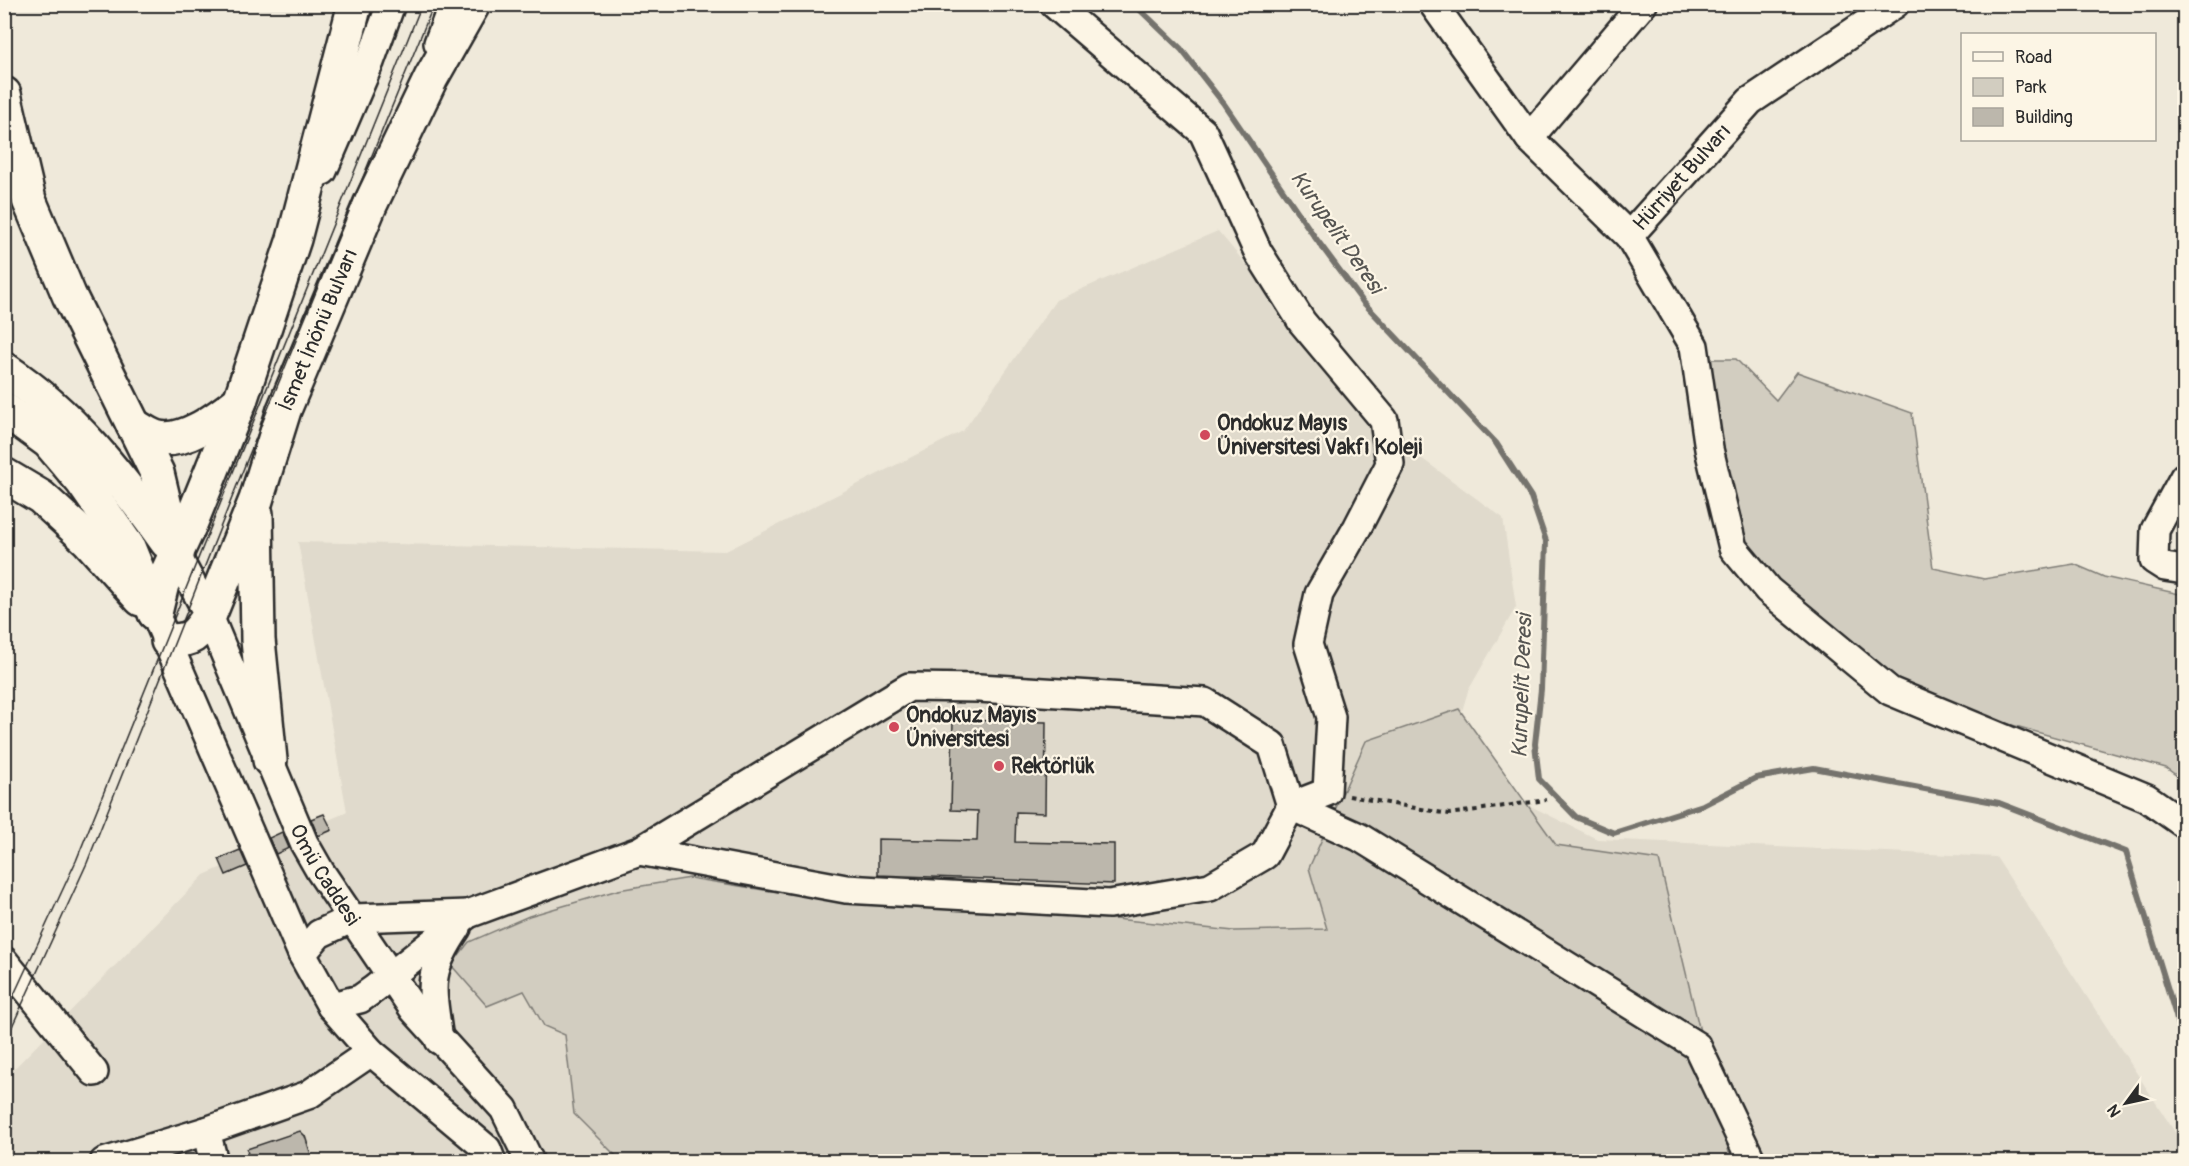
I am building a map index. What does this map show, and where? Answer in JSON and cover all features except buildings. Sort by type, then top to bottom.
[{"type":"main road","points":[[161,627],[162,584],[177,556],[240,401],[294,238],[355,4]]},
{"type":"main road","name":"İsmet İnönü Bulvarı","points":[[161,627],[186,641],[199,632],[209,616],[256,500],[284,410],[370,205],[431,78],[473,4]]},
{"type":"main road","points":[[4,94],[29,200],[69,295],[157,473],[177,556]]},
{"type":"main road","points":[[4,369],[59,410],[117,474],[177,556]]},
{"type":"main road","points":[[134,425],[156,438],[178,436],[197,430],[240,401]]},
{"type":"main road","points":[[4,409],[49,442],[82,481],[128,547],[161,627]]},
{"type":"main road","points":[[4,475],[41,496],[88,540],[161,627]]},
{"type":"main road","points":[[256,500],[258,640],[270,760]]},
{"type":"street","points":[[294,238],[370,62],[391,4]]},
{"type":"street","points":[[370,205],[453,4]]},
{"type":"street","points":[[639,851],[846,889],[1109,904],[1210,886],[1265,855],[1291,806],[1327,792],[1330,717],[1308,644],[1318,594],[1357,528],[1390,464],[1384,420],[1302,322],[1258,252],[1203,132],[1054,4]]},
{"type":"street","name":"Hürriyet Bulvarı","points":[[1433,4],[1529,138],[1629,236],[1750,101],[1894,5]]},
{"type":"street","points":[[1529,138],[1643,4]]},
{"type":"street","points":[[1629,236],[1694,346],[1709,449],[1733,548],[1768,590],[1890,691],[2147,798],[2184,824]]},
{"type":"street","points":[[2184,477],[2155,530],[2154,560],[2165,567],[2184,570]]},
{"type":"street","name":"Omü Caddesi","points":[[177,556],[209,616],[304,843],[390,976],[439,1040],[504,1108],[530,1161]]},
{"type":"street","points":[[161,627],[302,954],[331,1006],[371,1052],[487,1149],[492,1161]]},
{"type":"street","points":[[302,954],[319,934],[352,918],[468,914],[639,851],[909,687],[979,688],[1205,702],[1272,745],[1291,806],[1359,837],[1697,1047],[1752,1161]]},
{"type":"street","points":[[331,1006],[360,999],[468,914]]},
{"type":"street","points":[[439,1040],[431,981],[444,948],[468,914]]},
{"type":"street","points":[[4,961],[94,1072]]},
{"type":"street","points":[[104,1161],[206,1131],[308,1095],[371,1052]]},
{"type":"street","points":[[206,1131],[214,1161]]},
{"type":"path","points":[[1327,792],[1449,814],[1546,800]]},
{"type":"shaded area","name":"Ondokuz Mayıs Üniversitesi","points":[[1218,231],[1387,433],[1503,518],[1516,607],[1468,691],[1446,764],[1597,839],[1996,857],[2184,1146],[2184,1161],[5,1162],[4,1079],[204,875],[347,812],[298,542],[726,551],[963,431],[1056,300]]},
{"type":"green space","points":[[1696,359],[1736,359],[1776,400],[1797,372],[1912,413],[1933,568],[1984,579],[2074,564],[2104,577],[2184,595],[2184,781],[2166,768],[1890,691],[1733,548]]},
{"type":"green space","points":[[1459,709],[1556,845],[1659,860],[1731,1161],[621,1161],[574,1114],[565,1035],[544,1026],[524,991],[487,1006],[451,965],[469,942],[529,916],[618,890],[690,878],[770,891],[1234,931],[1327,929],[1309,868],[1366,741]]},
{"type":"waterway","name":"Kurupelit Deresi","points":[[1134,4],[1181,49],[1224,104],[1314,236],[1363,302],[1496,443],[1531,497],[1546,541],[1541,689],[1535,744],[1539,779],[1576,817],[1614,833],[1703,805],[1756,778],[1814,768],[1999,803],[2126,852],[2176,1016],[2184,1055]]},
{"type":"tram line","points":[[4,1016],[76,861],[422,4]]},
{"type":"tram line","points":[[4,1044],[87,863],[247,460],[434,4]]},
{"type":"place","name":"Ondokuz Mayıs Üniversitesi Vakfı Koleji","points":[[1205,435]]},
{"type":"place","name":"Ondokuz Mayıs Üniversitesi","points":[[894,727]]},
{"type":"place","name":"Rektörlük","points":[[999,766]]}]
